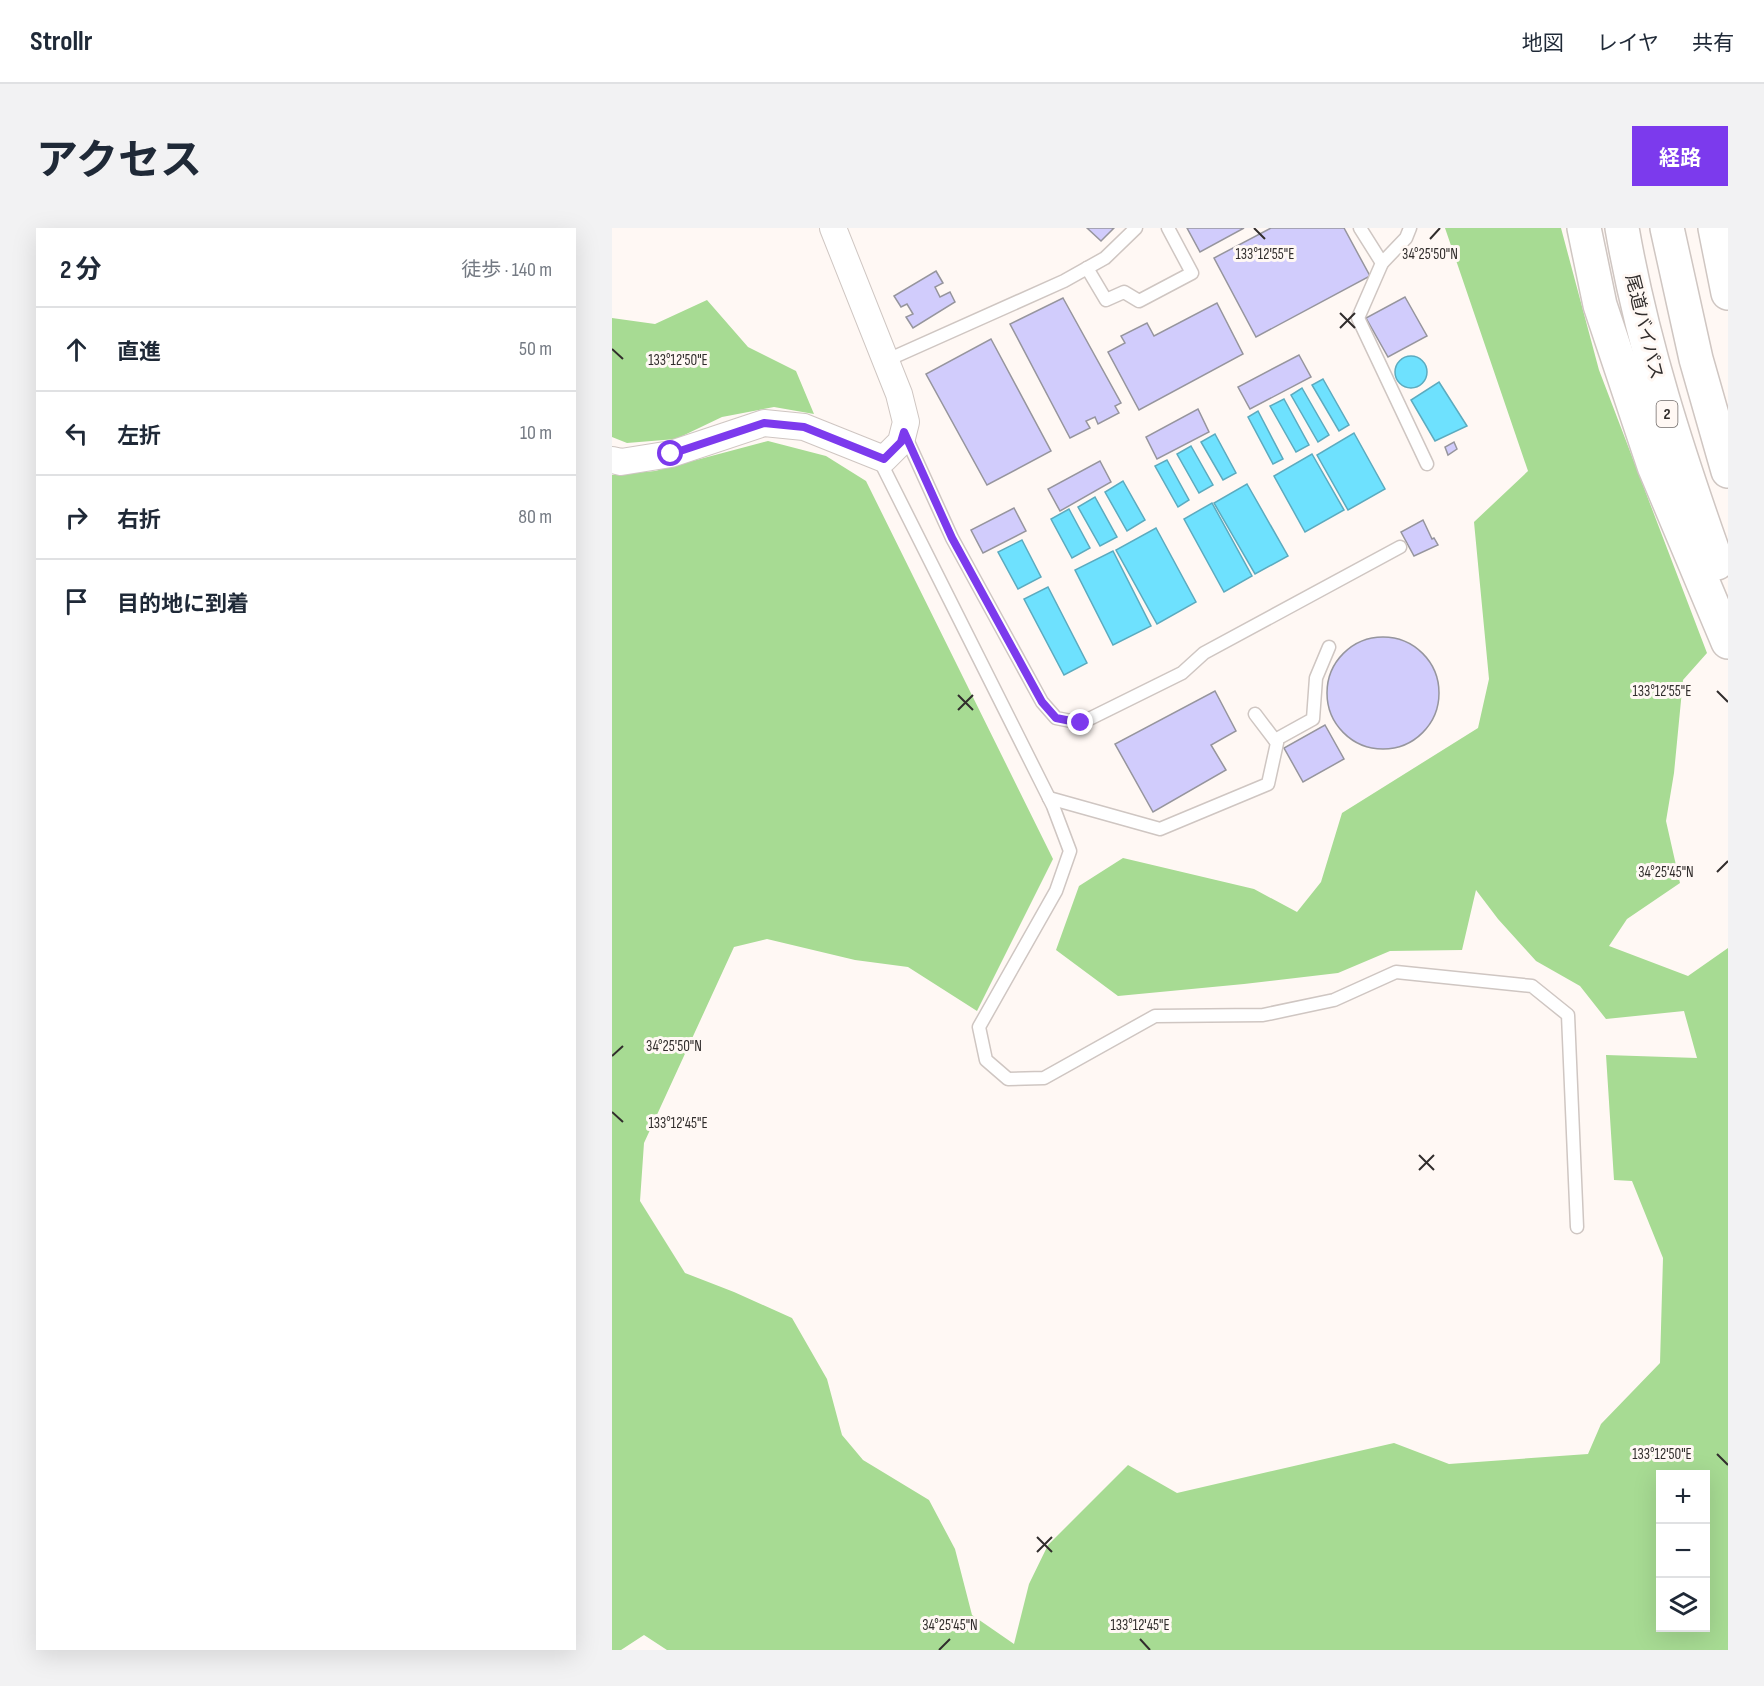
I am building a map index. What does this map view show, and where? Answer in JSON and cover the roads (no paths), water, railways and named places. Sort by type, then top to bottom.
[{"type":"highway","points":[[1584,228],[1600,305],[1654,466],[1728,642]]},
{"type":"highway","name":"尾道バイパス","points":[[1622,228],[1650,357],[1681,461],[1728,596]]},
{"type":"highway","points":[[1667,228],[1696,359],[1728,471]]},
{"type":"highway","points":[[1715,228],[1728,292]]},
{"type":"street","points":[[612,460],[621,462],[671,454],[764,423],[804,427],[884,459],[901,442],[906,422],[899,394],[832,228]]},
{"type":"lane","points":[[885,361],[1064,281],[1105,258],[1136,228]]},
{"type":"lane","points":[[1087,268],[1106,300],[1124,292],[1139,301],[1192,273],[1168,228]]},
{"type":"lane","points":[[1360,228],[1382,263]]},
{"type":"lane","points":[[1410,228],[1406,238],[1382,263],[1358,318],[1427,464]]},
{"type":"lane","points":[[904,432],[952,538],[1042,702],[1056,718],[1081,723],[1172,678],[1182,673],[1204,653],[1400,547]]},
{"type":"lane","points":[[884,459],[884,467],[1048,798],[1070,851],[1056,891],[979,1027],[986,1060],[1008,1079],[1044,1078],[1155,1016],[1263,1015],[1334,1000],[1396,972],[1532,986],[1568,1015],[1578,1227]]},
{"type":"lane","points":[[1275,740],[1313,718],[1316,678],[1329,647]]},
{"type":"lane","points":[[1048,798],[1160,829],[1268,784],[1277,743],[1255,714]]},
{"type":"water","points":[[1411,356],[1422,361],[1427,372],[1422,383],[1411,388],[1400,383],[1395,372],[1400,361]]},
{"type":"water","points":[[1323,379],[1349,425],[1339,431],[1312,385]]},
{"type":"water","points":[[1439,382],[1467,426],[1435,441],[1411,400]]},
{"type":"water","points":[[1302,388],[1329,435],[1318,442],[1291,395]]},
{"type":"water","points":[[1284,399],[1309,445],[1296,452],[1270,406]]},
{"type":"water","points":[[1258,411],[1283,459],[1273,464],[1248,417]]},
{"type":"water","points":[[1354,433],[1385,489],[1348,510],[1317,455]]},
{"type":"water","points":[[1215,434],[1236,473],[1223,480],[1201,442]]},
{"type":"water","points":[[1191,446],[1213,485],[1199,493],[1177,454]]},
{"type":"water","points":[[1312,454],[1344,510],[1305,532],[1274,476]]},
{"type":"water","points":[[1167,460],[1189,500],[1178,507],[1155,466]]},
{"type":"water","points":[[1123,481],[1145,520],[1127,531],[1105,492]]},
{"type":"water","points":[[1247,484],[1288,556],[1255,574],[1214,503]]},
{"type":"water","points":[[1095,497],[1117,537],[1100,546],[1078,507]]},
{"type":"water","points":[[1212,503],[1252,576],[1224,592],[1184,519]]},
{"type":"water","points":[[1069,509],[1090,548],[1072,558],[1051,519]]},
{"type":"water","points":[[1156,528],[1196,602],[1157,624],[1116,550]]},
{"type":"water","points":[[1022,540],[1041,577],[1018,589],[998,552]]},
{"type":"water","points":[[1113,551],[1151,626],[1113,645],[1075,570]]},
{"type":"water","points":[[1048,587],[1087,663],[1064,675],[1024,599]]}]
